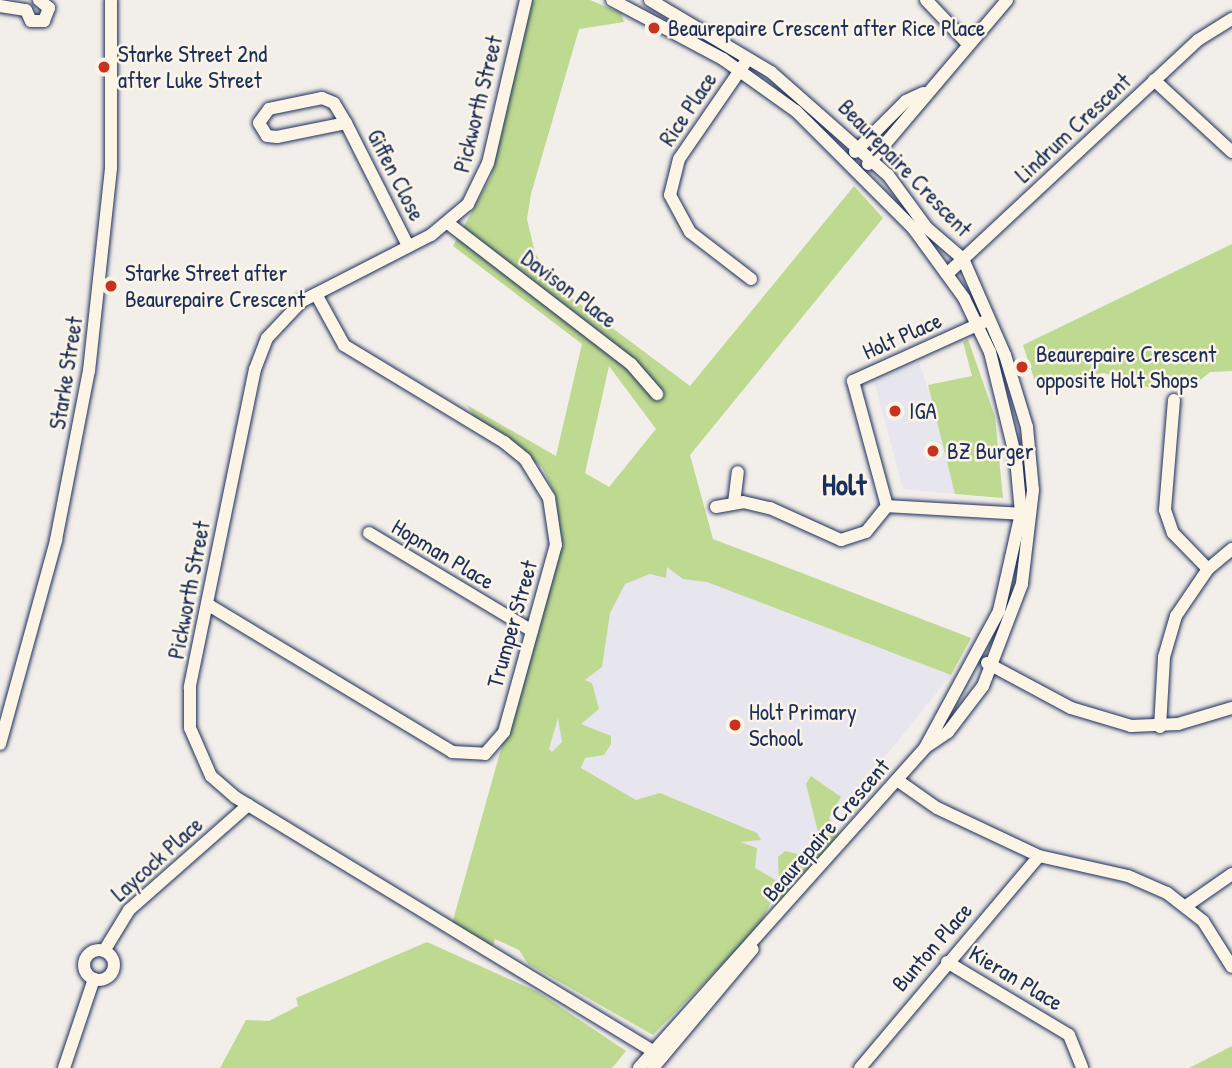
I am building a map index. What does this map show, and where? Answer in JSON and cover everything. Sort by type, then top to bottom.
[{"type":"street","points":[[0,6],[26,10],[38,0],[49,8],[44,21],[31,21],[26,10]]},
{"type":"street","name":"Starke Street","points":[[0,744],[13,703],[71,475],[103,262],[115,67],[111,0]]},
{"type":"street","name":"Pickworth Street","points":[[526,0],[483,178],[449,224],[316,294],[276,323],[260,353],[188,702],[190,727],[211,776],[248,805],[658,1054]]},
{"type":"street","name":"Beaurepaire Crescent","points":[[612,0],[740,69],[848,159],[947,274],[984,322],[1027,514],[1004,592],[978,659],[925,748]]},
{"type":"street","name":"Beaurepaire Crescent","points":[[639,1068],[658,1054],[740,963],[925,748],[962,716],[993,667],[1022,584],[1027,514],[1027,427],[984,322],[963,259],[927,228],[860,147],[749,57],[650,0]]},
{"type":"street","points":[[926,0],[968,44]]},
{"type":"street","points":[[860,172],[923,93],[1007,0]]},
{"type":"street","name":"Lindrum Crescent","points":[[947,274],[1154,80],[1232,19]]},
{"type":"street","name":"Rice Place","points":[[749,57],[679,159],[670,195],[690,232],[751,278]]},
{"type":"street","points":[[1154,80],[1232,152]]},
{"type":"street","points":[[848,159],[906,101],[923,93]]},
{"type":"street","name":"Giffen Close","points":[[346,123],[277,137],[267,136],[259,124],[269,109],[322,98],[334,103],[346,123],[408,246]]},
{"type":"street","name":"Davison Place","points":[[449,224],[631,364],[657,394]]},
{"type":"street","name":"Trumper Street","points":[[207,604],[468,757],[485,754],[503,732],[556,545],[553,511],[539,478],[503,442],[344,345],[316,294]]},
{"type":"street","name":"Holt Place","points":[[887,506],[853,381],[984,322]]},
{"type":"street","points":[[1174,400],[1165,510],[1173,533],[1208,569]]},
{"type":"street","points":[[734,503],[738,472]]},
{"type":"street","points":[[716,507],[734,503],[786,513],[841,540],[866,532],[887,506],[1027,514]]},
{"type":"street","name":"Hopman Place","points":[[369,533],[532,631]]},
{"type":"street","points":[[1160,727],[1169,634],[1208,569],[1232,549]]},
{"type":"street","points":[[978,659],[1102,720],[1160,727],[1232,708]]},
{"type":"street","points":[[0,699],[13,703]]},
{"type":"street","points":[[897,780],[937,808],[1039,856],[1148,882],[1186,906],[1232,967]]},
{"type":"street","name":"Laycock Place","points":[[64,1068],[94,979],[85,960],[104,951],[129,910],[248,805]]},
{"type":"street","name":"Bunton Place","points":[[860,1068],[1039,856]]},
{"type":"street","points":[[1186,906],[1232,874]]},
{"type":"street","name":"Laycock Place","points":[[94,979],[113,970],[104,951]]},
{"type":"street","name":"Kieran Place","points":[[947,962],[1069,1035],[1082,1068]]},
{"type":"street","name":"Beaurepaire Crescent","points":[[653,1068],[658,1054]]},
{"type":"shaded area","points":[[919,362],[936,414],[900,424],[937,418],[955,494],[903,489],[874,381]]},
{"type":"shaded area","name":"Holt Primary School","points":[[608,544],[951,675],[782,884],[549,750]]},
{"type":"green space","points":[[531,0],[590,0],[621,13],[624,22],[579,29],[531,194],[527,219],[535,253],[556,286],[690,386],[854,186],[883,218],[690,455],[713,539],[971,638],[951,675],[707,582],[683,579],[667,567],[666,578],[650,574],[625,584],[610,613],[602,667],[585,680],[592,683],[599,709],[581,724],[611,736],[611,744],[604,755],[585,758],[581,768],[636,800],[660,793],[757,833],[761,840],[740,842],[757,848],[755,868],[779,882],[778,857],[785,851],[801,855],[818,832],[806,784],[811,776],[841,797],[829,818],[839,834],[835,846],[792,883],[779,909],[771,902],[759,927],[653,1035],[528,964],[519,950],[495,939],[492,949],[452,924],[560,538],[556,497],[542,467],[478,423],[467,405],[556,456],[582,344],[453,246],[491,177]],"holes":[[[609,366],[656,429],[609,487],[585,473]],[[558,718],[562,742],[552,752],[549,749]]]},
{"type":"green space","points":[[1232,244],[1232,371],[1210,372],[1193,386],[1172,377],[1153,389],[1104,373],[1036,384],[1023,345]]},
{"type":"green space","points":[[968,339],[995,417],[1003,498],[955,494],[928,385],[972,376],[963,342]]},
{"type":"green space","points":[[427,942],[538,992],[626,1051],[612,1068],[220,1068],[246,1020],[269,1021],[298,1006],[296,998]]},
{"type":"green space","points":[[1232,1046],[1232,1068],[1189,1068]]},
{"type":"place","name":"Beaurepaire Crescent after Rice Place","points":[[654,28]]},
{"type":"place","name":"Starke Street 2nd after Luke Street","points":[[104,67]]},
{"type":"place","name":"Starke Street after Beaurepaire Crescent","points":[[111,286]]},
{"type":"place","name":"Beaurepaire Crescent opposite Holt Shops","points":[[1022,367]]},
{"type":"place","name":"IGA","points":[[895,411]]},
{"type":"place","name":"BZ Burger","points":[[933,451]]},
{"type":"place","name":"Holt Primary School","points":[[735,725]]},
{"type":"district","name":"Holt","points":[[844,484]]}]
